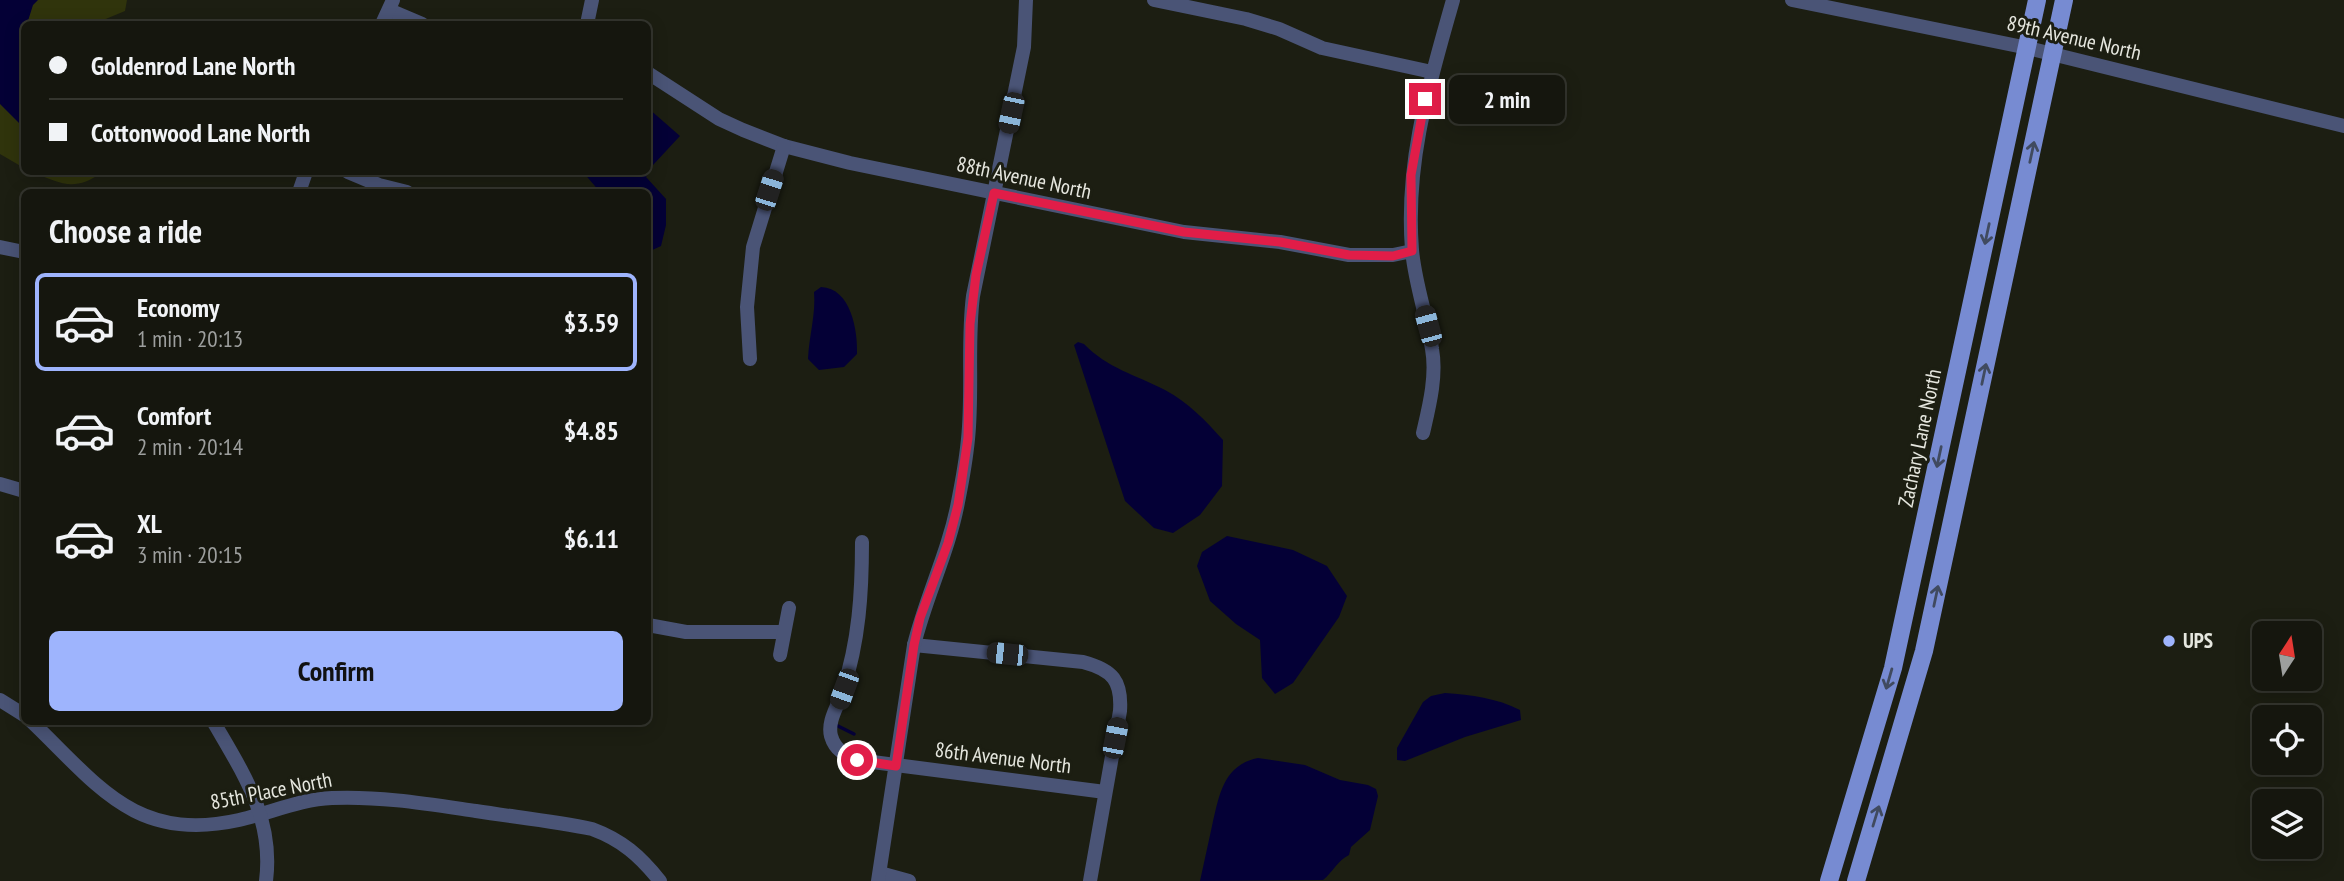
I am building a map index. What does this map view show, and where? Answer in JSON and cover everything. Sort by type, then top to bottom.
[{"type":"main road","name":"Zachary Lane North","points":[[1829,881],[1896,654],[2037,0]]},
{"type":"main road","points":[[1856,881],[1924,651],[2064,0]]},
{"type":"street","points":[[588,21],[592,0]]},
{"type":"street","points":[[909,881],[879,877],[914,645],[920,618],[948,543],[958,505],[968,438],[970,324],[976,275],[1024,47],[1026,0]]},
{"type":"street","points":[[1154,0],[1247,19],[1279,29],[1322,48],[1432,72]]},
{"type":"street","points":[[1423,433],[1433,376],[1433,352],[1412,251],[1411,175],[1416,137],[1453,0]]},
{"type":"street","name":"89th Avenue North","points":[[1792,0],[2028,48],[2344,126]]},
{"type":"street","points":[[383,21],[391,5],[417,21]]},
{"type":"street","name":"88th Avenue North","points":[[651,75],[719,119],[784,146],[850,163],[1184,232],[1280,242],[1359,256],[1393,256],[1412,251]]},
{"type":"street","points":[[750,359],[747,307],[753,247],[784,146]]},
{"type":"street","points":[[355,175],[395,189]]},
{"type":"street","points":[[0,247],[21,251]]},
{"type":"street","points":[[0,484],[21,490]]},
{"type":"street","name":"86th Avenue North","points":[[862,542],[861,613],[844,689],[830,721],[831,735],[836,747],[857,760],[1104,792]]},
{"type":"street","points":[[780,655],[789,608]]},
{"type":"street","points":[[651,625],[705,633],[784,632]]},
{"type":"street","points":[[914,645],[1083,662],[1101,667],[1114,677],[1121,694],[1120,711],[1090,881]]},
{"type":"street","points":[[0,700],[21,713]]},
{"type":"street","name":"85th Place North","points":[[35,725],[108,796],[142,815],[165,823],[188,826],[239,820],[330,798],[381,798],[592,829],[636,853],[660,881]]},
{"type":"street","points":[[215,725],[247,781],[261,814],[265,830],[267,881]]},
{"type":"green space","points":[[0,0],[127,0],[125,11],[101,21],[21,21],[21,166],[0,154]]},
{"type":"green space","points":[[40,175],[98,175],[76,184]]},
{"type":"shaded area","points":[[0,0],[38,0],[33,5],[28,21],[21,21],[21,125],[0,104]]},
{"type":"shaded area","points":[[651,111],[680,136],[651,168]]},
{"type":"shaded area","points":[[586,175],[647,175],[646,177],[666,199],[666,225],[661,246],[651,251],[651,189],[597,189]]},
{"type":"shaded area","points":[[821,287],[831,289],[839,295],[851,312],[857,354],[844,367],[819,370],[808,359],[814,292]]},
{"type":"shaded area","points":[[1078,342],[1112,365],[1182,400],[1223,440],[1222,486],[1200,515],[1173,533],[1154,528],[1125,501],[1074,345]]},
{"type":"shaded area","points":[[1227,536],[1293,550],[1327,566],[1347,596],[1339,617],[1293,683],[1275,694],[1262,678],[1260,640],[1236,624],[1210,601],[1197,566],[1202,552]]},
{"type":"shaded area","points":[[1445,693],[1502,703],[1520,710],[1521,720],[1465,737],[1405,761],[1397,760],[1397,748],[1423,702],[1431,696]]},
{"type":"shaded area","points":[[1258,758],[1305,765],[1340,780],[1376,789],[1378,796],[1370,830],[1351,847],[1349,855],[1323,880],[1200,881],[1224,783],[1237,767]]},
{"type":"waterway","points":[[836,725],[854,734]]},
{"type":"place","name":"UPS","points":[[2169,641]]},
{"type":"route","points":[[857,760],[896,766],[920,618],[948,543],[958,505],[968,438],[970,324],[976,275],[994,193],[1184,232],[1280,242],[1349,255],[1393,256],[1412,251],[1411,175],[1425,99]]}]
